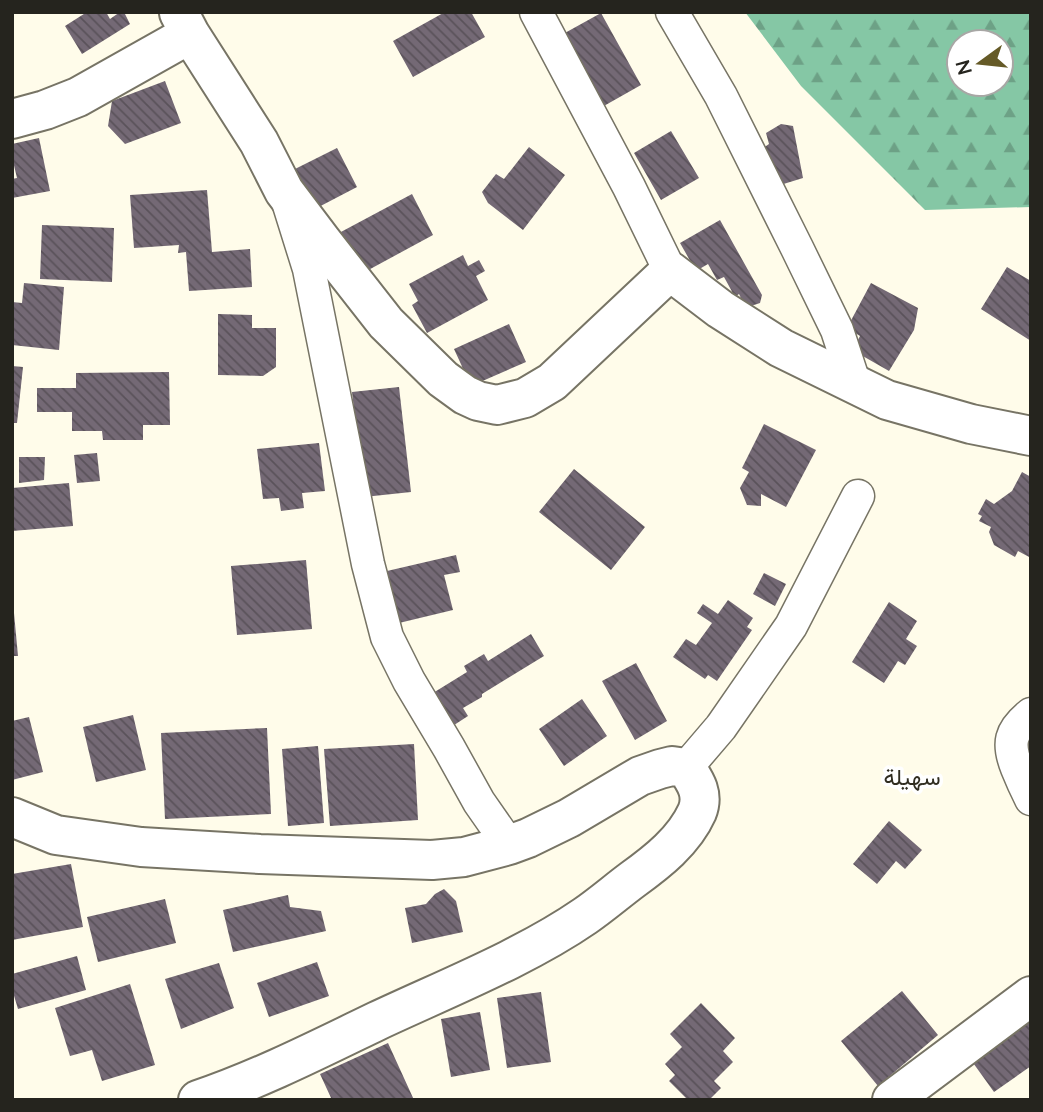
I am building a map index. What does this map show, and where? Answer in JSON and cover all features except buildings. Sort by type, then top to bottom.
[{"type":"street","points":[[536,12],[629,187],[670,271],[720,309],[781,348],[887,400],[971,424],[1031,436]]},
{"type":"street","points":[[672,12],[721,96],[797,248],[836,330],[855,385]]},
{"type":"street","points":[[12,119],[78,97],[184,23],[259,142],[284,191],[309,270],[368,564],[387,637],[409,681],[479,802],[509,845]]},
{"type":"street","points":[[284,191],[386,323],[443,379],[465,396],[497,405],[524,398],[552,382],[670,271]]},
{"type":"street","points":[[687,768],[721,727],[790,626],[858,496]]},
{"type":"street","points":[[1031,714],[1020,723],[1011,738],[1012,754],[1031,799]]},
{"type":"street","points":[[12,817],[56,835],[141,847],[432,860],[464,857],[509,845],[569,818],[640,776],[672,766],[687,768],[700,794],[698,810],[686,830],[662,857],[585,916],[491,967],[275,1069],[198,1100]]},
{"type":"street","points":[[892,1100],[1031,996]]},
{"type":"green space","points":[[745,12],[1031,12],[1031,207],[925,210],[801,86]]},
{"type":"district","name":"سهيلة","points":[[912,776]]}]
